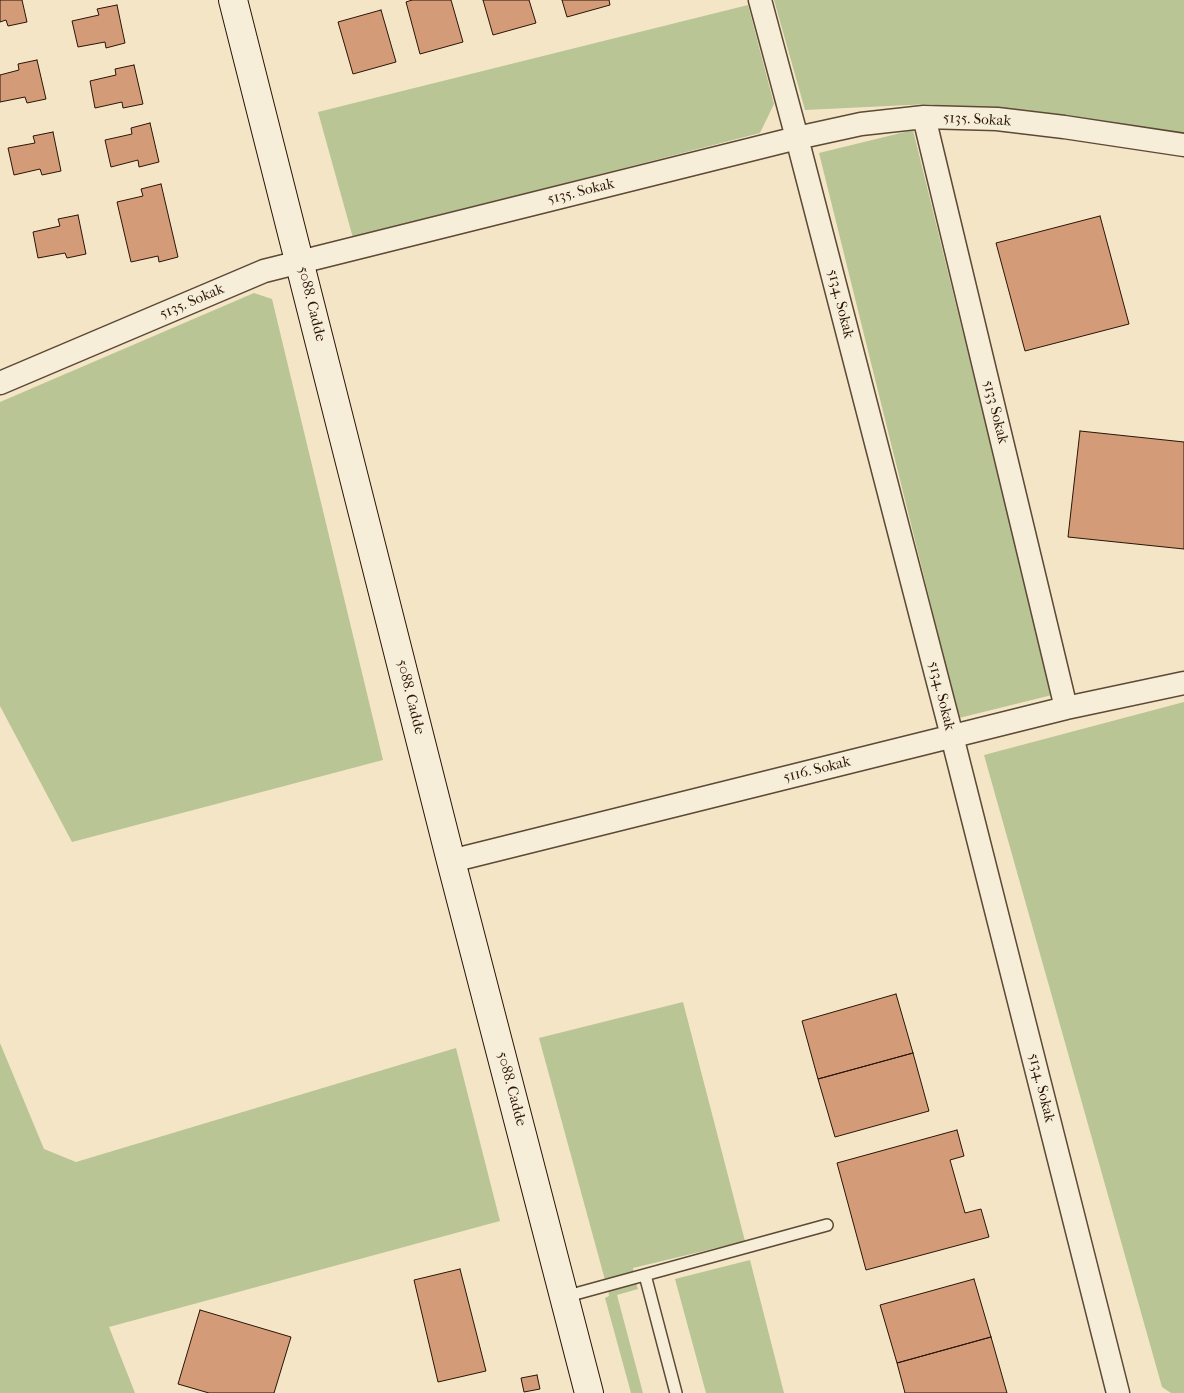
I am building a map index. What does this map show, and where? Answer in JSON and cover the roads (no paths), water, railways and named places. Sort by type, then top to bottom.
[{"type":"street","name":"5088. Cadde","points":[[233,0],[589,1393]]},
{"type":"street","name":"5134. Sokak","points":[[760,0],[952,736],[1118,1393]]},
{"type":"street","name":"5135. Sokak","points":[[0,383],[264,271],[797,138],[862,124],[924,117],[997,119],[1184,145]]},
{"type":"street","name":"5133 Sokak","points":[[924,117],[1066,708]]},
{"type":"street","name":"5116. Sokak","points":[[452,861],[1066,708],[1184,683]]},
{"type":"lane","points":[[564,1297],[827,1225]]},
{"type":"lane","points":[[645,1275],[676,1393]]}]
